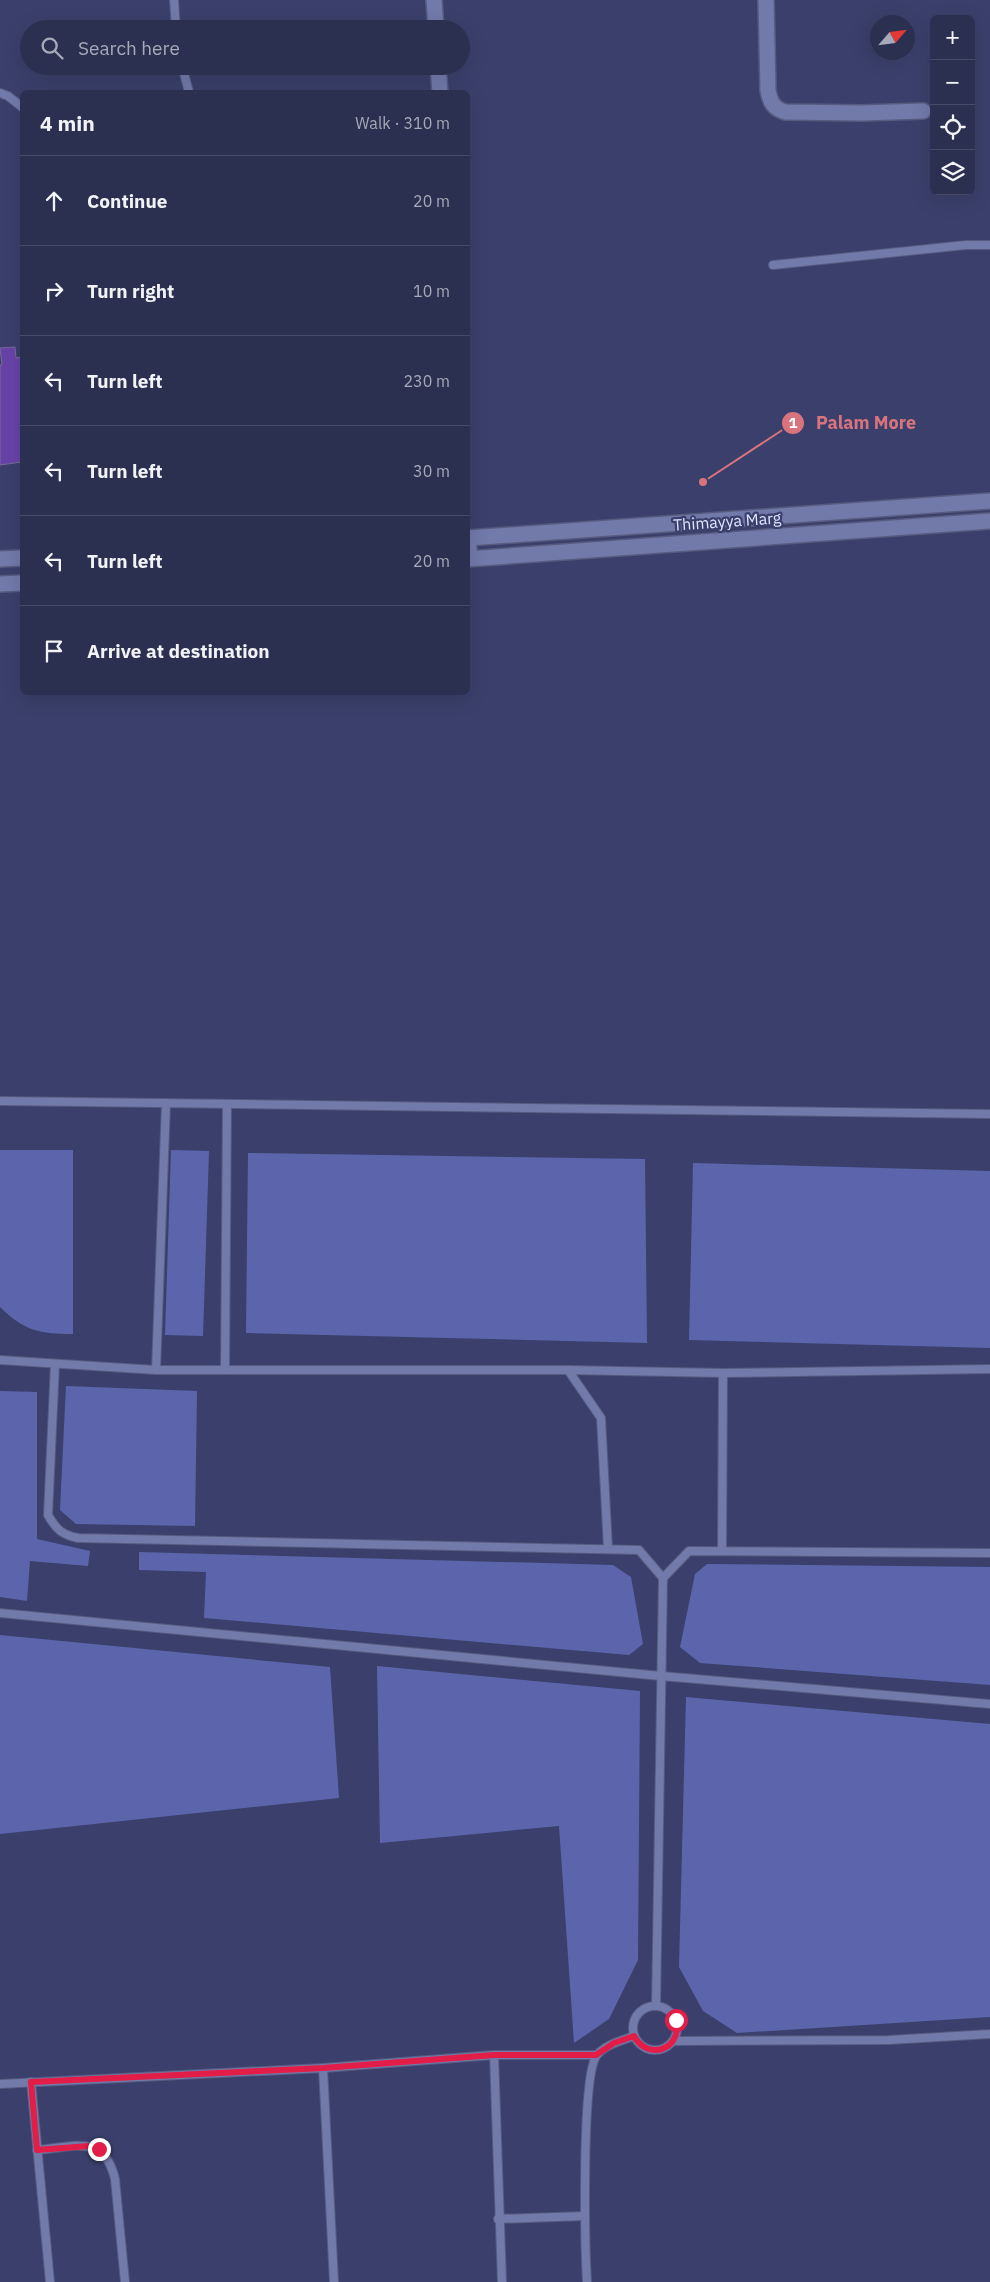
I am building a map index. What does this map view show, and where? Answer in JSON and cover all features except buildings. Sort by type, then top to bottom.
[{"type":"street","points":[[434,0],[435,20]]},
{"type":"street","points":[[766,0],[768,90],[770,100],[776,109],[785,112],[862,113],[924,110]]},
{"type":"street","points":[[439,75],[440,90]]},
{"type":"street","name":"Thimayya Marg","points":[[470,535],[990,501]]},
{"type":"street","name":"Thimayya Marg","points":[[470,558],[990,521]]},
{"type":"street","points":[[0,559],[20,558]]},
{"type":"street","points":[[0,584],[20,583]]},
{"type":"lane","points":[[174,0],[175,20]]},
{"type":"lane","points":[[184,75],[188,90]]},
{"type":"lane","points":[[0,93],[8,96],[20,105]]},
{"type":"lane","points":[[773,265],[966,245],[990,245]]},
{"type":"lane","points":[[0,1101],[990,1114]]},
{"type":"lane","points":[[156,1370],[166,1104]]},
{"type":"lane","points":[[225,1370],[227,1104]]},
{"type":"lane","points":[[0,1360],[156,1370],[568,1370],[723,1373],[990,1370]]},
{"type":"lane","points":[[55,1364],[48,1514],[55,1527],[64,1536],[78,1538],[639,1550],[663,1578]]},
{"type":"lane","points":[[568,1370],[601,1418],[608,1548]]},
{"type":"lane","points":[[722,1550],[723,1373]]},
{"type":"lane","points":[[656,2006],[663,1578],[688,1551],[990,1553]]},
{"type":"lane","points":[[0,1613],[661,1676],[990,1704]]},
{"type":"lane","points":[[656,2006],[670,2011],[676,2020],[677,2031],[674,2041],[666,2048],[650,2050],[640,2046],[634,2036],[632,2026],[636,2016],[644,2008],[656,2006]]},
{"type":"lane","points":[[674,2041],[889,2040],[990,2034]]},
{"type":"lane","points":[[0,2084],[323,2068],[494,2055],[596,2055],[614,2043],[634,2036]]},
{"type":"lane","points":[[494,2055],[498,2219],[502,2282]]},
{"type":"lane","points":[[587,2282],[584,2216],[590,2080],[596,2055]]},
{"type":"lane","points":[[323,2068],[334,2282]]},
{"type":"lane","points":[[31,2082],[50,2282]]},
{"type":"lane","points":[[37,2150],[89,2146],[99,2149],[106,2154],[111,2163],[115,2179],[125,2282]]},
{"type":"lane","points":[[498,2219],[584,2216]]},
{"type":"shaded area","points":[[0,1150],[73,1150],[73,1334],[33,1330],[17,1321],[0,1307]]},
{"type":"shaded area","points":[[171,1150],[209,1151],[203,1336],[165,1335]]},
{"type":"shaded area","points":[[248,1153],[645,1159],[647,1343],[246,1333]]},
{"type":"shaded area","points":[[693,1163],[990,1171],[990,1348],[689,1340]]},
{"type":"shaded area","points":[[66,1386],[197,1391],[195,1526],[76,1524],[60,1510]]},
{"type":"shaded area","points":[[0,1391],[37,1392],[37,1539],[90,1551],[88,1566],[30,1561],[27,1601],[0,1597]]},
{"type":"shaded area","points":[[139,1552],[613,1565],[631,1577],[643,1644],[629,1655],[204,1618],[206,1572],[139,1570]]},
{"type":"shaded area","points":[[707,1564],[990,1567],[990,1685],[700,1663],[680,1647],[695,1574]]},
{"type":"shaded area","points":[[0,1635],[330,1667],[339,1798],[0,1834]]},
{"type":"shaded area","points":[[377,1666],[640,1691],[638,1960],[609,2019],[574,2043],[559,1826],[380,1843]]},
{"type":"shaded area","points":[[686,1697],[990,1724],[990,2017],[737,2033],[703,2011],[679,1967]]},
{"type":"place","name":"Palam More","points":[[703,482]]},
{"type":"route","points":[[99,2149],[89,2146],[37,2150],[31,2082],[323,2068],[494,2055],[596,2055],[614,2043],[634,2036],[640,2046],[655,2051],[666,2048],[674,2041],[677,2031],[676,2020]]}]
